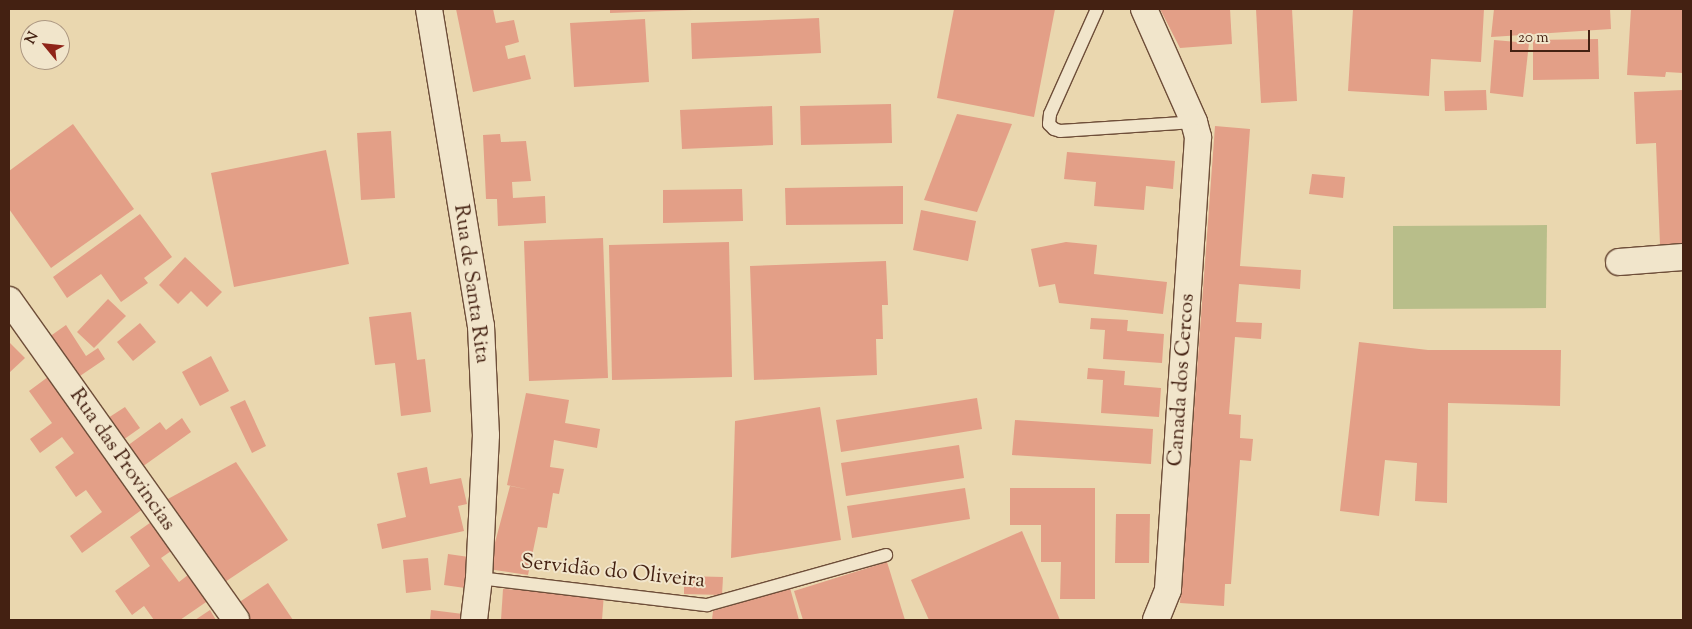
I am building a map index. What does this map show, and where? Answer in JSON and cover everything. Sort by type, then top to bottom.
[{"type":"street","name":"Rua de Santa Rita","points":[[429,9],[481,326],[486,436],[479,578],[474,620]]},
{"type":"street","points":[[1144,9],[1196,129]]},
{"type":"street","name":"Canada dos Cercos","points":[[1156,620],[1168,590],[1196,129]]},
{"type":"street","points":[[1619,262],[1683,257]]},
{"type":"street","name":"Rua das Provincias","points":[[9,300],[236,620]]},
{"type":"lane","points":[[1097,9],[1050,114],[1049,124],[1054,129],[1196,129]]},
{"type":"lane","name":"Servidão do Oliveira","points":[[479,578],[707,605],[886,555]]},
{"type":"green space","points":[[1547,225],[1546,308],[1393,309],[1393,226]]},
{"type":"building","points":[[456,9],[493,9],[496,23],[514,20],[519,42],[505,46],[508,59],[525,55],[531,79],[473,92]]},
{"type":"building","points":[[610,9],[693,9],[693,10],[610,13]]},
{"type":"building","points":[[954,9],[1055,9],[1034,117],[937,98]]},
{"type":"building","points":[[1160,9],[1230,9],[1232,44],[1180,48]]},
{"type":"building","points":[[1256,9],[1292,9],[1297,101],[1261,103]]},
{"type":"building","points":[[1353,9],[1484,9],[1481,62],[1431,59],[1429,96],[1348,91]]},
{"type":"building","points":[[1494,9],[1610,9],[1611,29],[1491,37]]},
{"type":"building","points":[[1631,9],[1683,9],[1683,73],[1666,72],[1665,77],[1627,75]]},
{"type":"building","points":[[819,18],[821,53],[692,59],[691,23]]},
{"type":"building","points":[[645,19],[649,82],[574,87],[570,23]]},
{"type":"building","points":[[1598,39],[1599,79],[1533,80],[1533,40]]},
{"type":"building","points":[[1494,40],[1529,43],[1523,97],[1490,93]]},
{"type":"building","points":[[1486,90],[1487,110],[1445,111],[1444,91]]},
{"type":"building","points":[[1683,90],[1683,243],[1660,245],[1656,143],[1636,144],[1634,92]]},
{"type":"building","points":[[891,104],[892,143],[801,145],[800,106]]},
{"type":"building","points":[[772,106],[773,145],[682,149],[680,110]]},
{"type":"building","points":[[957,114],[1012,124],[977,212],[924,200]]},
{"type":"building","points":[[73,124],[134,209],[51,268],[9,209],[9,171]]},
{"type":"building","points":[[1215,126],[1250,129],[1240,266],[1301,270],[1300,289],[1239,284],[1236,322],[1262,323],[1261,339],[1235,337],[1229,414],[1241,415],[1240,438],[1253,439],[1251,461],[1240,460],[1231,584],[1225,584],[1224,606],[1180,603]]},
{"type":"building","points":[[391,131],[395,198],[361,200],[357,133]]},
{"type":"building","points":[[500,134],[501,142],[526,141],[531,181],[512,182],[513,198],[545,196],[546,223],[498,226],[497,199],[486,199],[483,135]]},
{"type":"building","points":[[326,150],[349,264],[234,287],[211,173]]},
{"type":"building","points":[[1067,152],[1175,161],[1173,189],[1146,186],[1144,210],[1094,206],[1096,182],[1064,179]]},
{"type":"building","points":[[1312,174],[1345,177],[1343,198],[1309,194]]},
{"type":"building","points":[[903,186],[903,224],[786,225],[785,188]]},
{"type":"building","points":[[742,189],[743,221],[663,223],[663,190]]},
{"type":"building","points":[[921,210],[976,221],[968,261],[913,250]]},
{"type":"building","points":[[140,214],[172,257],[144,278],[148,283],[121,302],[101,274],[67,298],[53,277]]},
{"type":"building","points":[[603,238],[608,378],[529,381],[524,241]]},
{"type":"building","points":[[729,242],[732,377],[612,380],[609,245]]},
{"type":"building","points":[[1066,242],[1097,245],[1094,274],[1167,282],[1163,314],[1059,303],[1055,284],[1039,287],[1031,249]]},
{"type":"building","points":[[185,257],[222,292],[207,307],[191,291],[178,304],[159,285]]},
{"type":"building","points":[[886,261],[888,305],[882,305],[883,339],[876,339],[877,375],[754,380],[750,266]]},
{"type":"building","points":[[108,299],[126,316],[94,348],[77,332]]},
{"type":"building","points":[[411,312],[417,360],[425,359],[431,412],[401,416],[395,363],[375,365],[369,317]]},
{"type":"building","points":[[1091,318],[1128,320],[1127,331],[1164,334],[1162,363],[1103,359],[1105,330],[1090,329]]},
{"type":"building","points":[[140,323],[156,342],[133,361],[117,342]]},
{"type":"building","points":[[66,325],[86,356],[98,348],[105,359],[77,378],[49,337]]},
{"type":"building","points":[[9,342],[25,358],[9,373]]},
{"type":"building","points":[[1359,342],[1428,350],[1561,350],[1560,406],[1448,403],[1447,503],[1415,501],[1417,463],[1385,460],[1379,516],[1340,511]]},
{"type":"building","points":[[211,356],[229,391],[200,406],[182,372]]},
{"type":"building","points":[[1088,368],[1125,371],[1124,385],[1161,388],[1159,417],[1101,413],[1103,380],[1087,379]]},
{"type":"building","points":[[52,374],[147,506],[82,553],[70,536],[102,512],[86,490],[76,497],[55,467],[74,453],[62,437],[40,453],[30,439],[52,423],[29,391]]},
{"type":"building","points":[[526,393],[569,400],[565,423],[600,429],[597,448],[554,440],[550,467],[564,469],[559,494],[553,493],[547,528],[538,527],[528,575],[488,569],[510,486],[530,490],[507,485]]},
{"type":"building","points":[[977,398],[982,429],[841,452],[836,420]]},
{"type":"building","points":[[245,400],[266,446],[252,453],[230,407]]},
{"type":"building","points":[[125,407],[140,428],[123,440],[108,418]]},
{"type":"building","points":[[820,407],[841,540],[731,558],[735,421]]},
{"type":"building","points":[[182,418],[191,432],[142,467],[127,446],[160,422],[166,430]]},
{"type":"building","points":[[1015,420],[1153,429],[1151,464],[1012,455]]},
{"type":"building","points":[[959,445],[964,478],[846,496],[841,463]]},
{"type":"building","points":[[236,462],[288,540],[222,584],[166,500]]},
{"type":"building","points":[[427,467],[430,484],[461,478],[467,504],[458,506],[464,531],[382,549],[377,524],[406,517],[397,473]]},
{"type":"building","points":[[965,488],[970,519],[852,538],[847,506]]},
{"type":"building","points":[[1010,488],[1095,488],[1095,599],[1060,599],[1061,562],[1041,562],[1041,525],[1010,525]]},
{"type":"building","points":[[1116,514],[1150,514],[1149,563],[1115,563]]},
{"type":"building","points":[[154,520],[174,549],[161,558],[179,582],[193,571],[212,598],[180,620],[154,620],[144,606],[132,615],[115,591],[150,566],[130,537]]},
{"type":"building","points":[[1022,531],[1060,620],[929,620],[911,580]]},
{"type":"building","points":[[448,554],[469,557],[465,588],[444,585]]},
{"type":"building","points":[[428,558],[431,590],[406,593],[403,560]]},
{"type":"building","points":[[887,562],[905,620],[803,620],[794,591]]},
{"type":"building","points":[[684,576],[723,577],[722,595],[684,594]]},
{"type":"building","points":[[268,583],[293,620],[245,620],[235,605]]},
{"type":"building","points":[[790,588],[799,620],[712,620],[713,611]]},
{"type":"building","points":[[503,589],[604,593],[602,620],[501,620]]},
{"type":"building","points":[[210,610],[216,620],[195,620]]},
{"type":"building","points":[[431,610],[463,614],[462,620],[430,620]]}]
